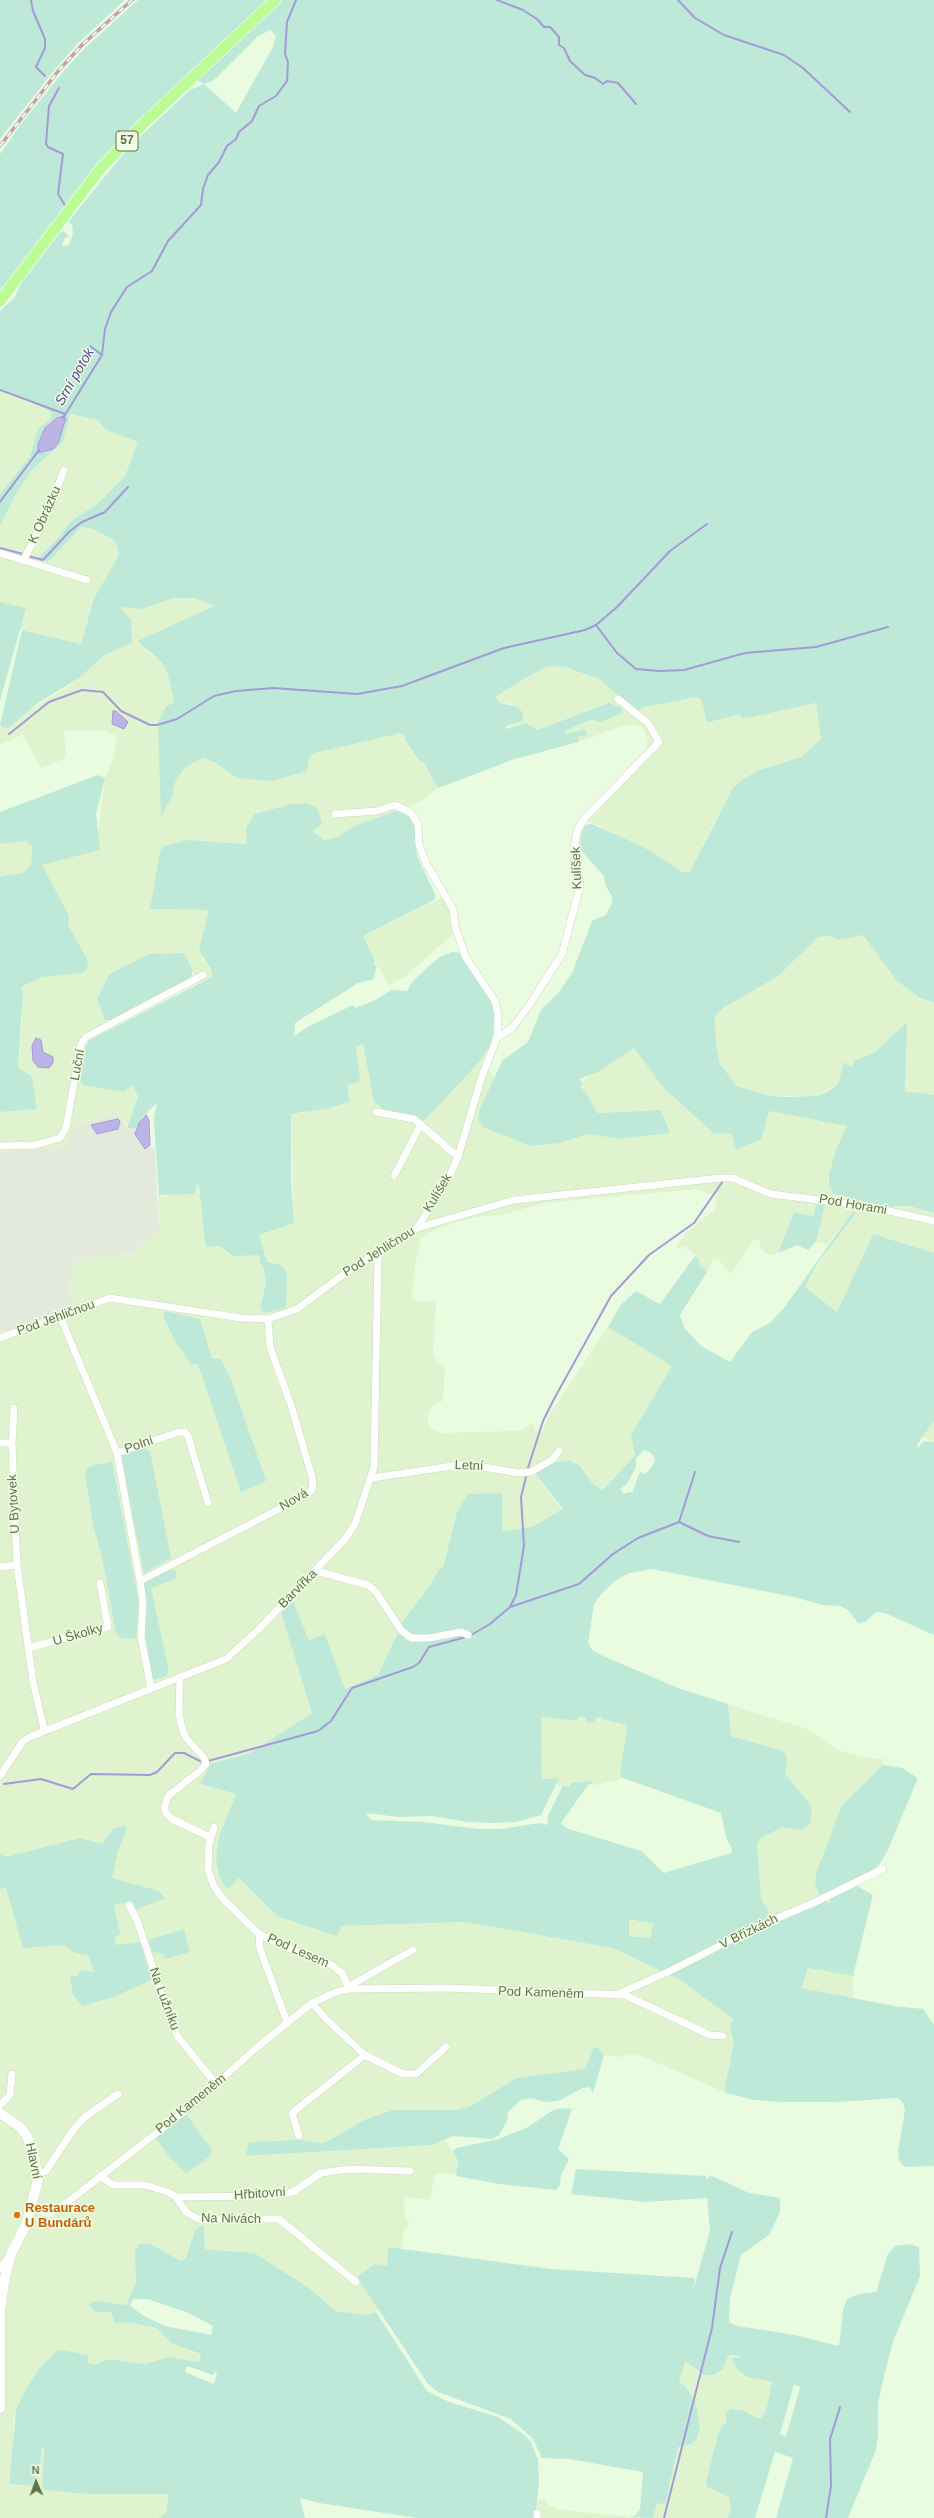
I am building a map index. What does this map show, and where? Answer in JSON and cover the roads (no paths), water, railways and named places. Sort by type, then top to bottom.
[{"type":"main road","name":"57","points":[[0,301],[101,168],[142,125],[275,0]]},
{"type":"street","name":"K Obrázku","points":[[24,559],[49,510],[64,470]]},
{"type":"street","name":"K Obrázku","points":[[0,553],[24,559],[87,580]]},
{"type":"street","name":"Kulíšek","points":[[497,1038],[512,1028],[528,1007],[562,954],[580,886],[574,848],[580,825],[659,742],[648,723],[618,699]]},
{"type":"street","name":"Kulíšek","points":[[335,814],[377,811],[395,805],[411,813],[418,824],[419,845],[427,865],[453,909],[455,926],[465,956],[495,1001],[498,1014],[497,1038],[482,1076],[458,1157],[449,1177],[417,1228]]},
{"type":"street","name":"Luční","points":[[0,1146],[35,1145],[60,1138],[66,1128],[82,1044],[86,1037],[203,976]]},
{"type":"street","points":[[376,1112],[414,1119],[458,1157]]},
{"type":"street","points":[[394,1176],[420,1124]]},
{"type":"street","name":"Pod Jehličnou","points":[[0,1338],[110,1298],[241,1318],[268,1320],[297,1309],[344,1274],[417,1228],[514,1200],[721,1178],[733,1178],[771,1194]]},
{"type":"street","name":"Pod Horami","points":[[771,1194],[867,1206],[934,1221]]},
{"type":"street","name":"Barvířka","points":[[0,1776],[24,1741],[44,1729],[226,1659],[316,1571],[346,1538],[355,1524],[372,1478],[376,1439],[378,1253]]},
{"type":"street","name":"Polní","points":[[60,1316],[116,1453],[179,1432],[185,1432],[208,1503]]},
{"type":"street","name":"Nová","points":[[140,1581],[306,1495],[312,1490],[313,1480],[291,1405],[270,1347],[268,1320]]},
{"type":"street","name":"U Bytovek","points":[[14,1408],[12,1443],[17,1564]]},
{"type":"street","points":[[0,1443],[12,1443]]},
{"type":"street","name":"Letní","points":[[372,1478],[466,1464],[519,1473],[531,1472],[543,1466],[559,1451]]},
{"type":"street","points":[[116,1453],[140,1581],[143,1602],[141,1637],[152,1688]]},
{"type":"street","points":[[0,1567],[17,1564],[28,1648],[44,1729]]},
{"type":"street","points":[[316,1571],[368,1585],[376,1592],[401,1630],[412,1638],[429,1638],[461,1632],[468,1635]]},
{"type":"street","name":"U Školky","points":[[28,1648],[108,1627],[100,1583]]},
{"type":"street","points":[[180,1677],[180,1721],[186,1738],[204,1758],[206,1764],[201,1770],[168,1796],[165,1812],[177,1822],[202,1831],[210,1837]]},
{"type":"street","name":"Pod Lesem","points":[[214,1827],[210,1837],[208,1870],[214,1886],[232,1909],[259,1934],[290,1949],[330,1964],[342,1974],[350,1989]]},
{"type":"street","name":"V Břízkách","points":[[616,1995],[676,1968],[754,1928],[811,1904],[883,1869]]},
{"type":"street","name":"Na Lužníku","points":[[129,1905],[138,1920],[169,2016],[178,2037],[217,2085]]},
{"type":"street","name":"Pod Lesem","points":[[259,1934],[260,1949],[288,2022]]},
{"type":"street","name":"Pod Kameněm","points":[[350,1989],[353,1984],[413,1950]]},
{"type":"street","name":"Pod Kameněm","points":[[32,2209],[44,2214],[51,2213],[217,2085],[288,2022],[312,2003],[323,1996],[350,1989],[448,1988],[616,1995],[633,1998],[710,2035],[724,2036]]},
{"type":"street","points":[[312,2003],[326,2019],[365,2055],[409,2075],[416,2074],[424,2068],[446,2047]]},
{"type":"street","points":[[299,2136],[292,2113],[365,2055]]},
{"type":"street","points":[[0,2105],[10,2095],[12,2074]]},
{"type":"street","points":[[38,2174],[46,2171],[73,2130],[86,2116],[118,2094]]},
{"type":"street","name":"Hlavní","points":[[0,2113],[20,2128],[27,2136],[38,2174],[37,2187],[32,2209],[26,2226],[11,2254],[1,2302],[0,2408]]},
{"type":"street","name":"Hřbitovní","points":[[176,2197],[272,2196],[293,2192],[321,2173],[349,2169],[410,2172]]},
{"type":"street","name":"Na Nivách","points":[[100,2176],[112,2185],[157,2187],[176,2197],[186,2212],[198,2219],[279,2219],[356,2282]]},
{"type":"street","points":[[0,2268],[11,2254]]},
{"type":"waterway","points":[[31,0],[33,11],[45,39],[45,48],[36,67],[45,76]]},
{"type":"waterway","name":"Srní potok","points":[[63,418],[102,355],[105,329],[111,312],[127,287],[152,271],[168,241],[201,205],[203,189],[208,175],[219,162],[227,146],[236,139],[239,132],[252,121],[259,106],[276,96],[287,81],[288,62],[285,54],[287,22],[296,0]]},
{"type":"waterway","points":[[497,0],[523,10],[537,19],[544,27],[550,27],[559,37],[559,45],[564,48],[570,61],[585,75],[595,78],[603,84],[607,81],[618,83],[636,104]]},
{"type":"waterway","points":[[678,0],[695,18],[724,35],[784,55],[803,68],[850,112]]},
{"type":"waterway","points":[[59,88],[49,106],[46,144],[48,147],[63,154],[58,194],[66,207]]},
{"type":"waterway","points":[[90,346],[102,355]]},
{"type":"waterway","points":[[0,390],[65,414]]},
{"type":"waterway","name":"Srní potok","points":[[0,502],[39,450]]},
{"type":"waterway","points":[[28,556],[43,560],[70,531],[82,522],[105,512],[128,487]]},
{"type":"waterway","points":[[9,734],[49,702],[82,690],[103,692],[121,711],[150,725],[157,725],[177,719],[214,696],[236,691],[273,688],[357,694],[402,686],[504,648],[585,630],[596,625],[617,607],[670,551],[707,524]]},
{"type":"waterway","points":[[0,548],[23,554]]},
{"type":"waterway","points":[[596,625],[617,653],[636,669],[659,671],[684,670],[745,653],[816,647],[888,627]]},
{"type":"waterway","points":[[528,1468],[543,1421],[611,1296],[649,1255],[694,1223],[723,1181]]},
{"type":"waterway","points":[[679,1522],[695,1472]]},
{"type":"waterway","points":[[510,1607],[516,1595],[524,1546],[521,1497],[526,1477]]},
{"type":"waterway","points":[[471,1635],[490,1624],[510,1607],[579,1584],[613,1554],[638,1538],[679,1522],[708,1536],[739,1542]]},
{"type":"waterway","points":[[208,1761],[318,1731],[331,1721],[352,1688],[413,1667],[419,1663],[429,1647],[466,1637]]},
{"type":"waterway","points":[[4,1784],[41,1779],[73,1789],[91,1774],[150,1775],[157,1772],[175,1753],[184,1753],[202,1762]]},
{"type":"waterway","points":[[664,2518],[712,2328],[720,2268],[732,2232]]},
{"type":"waterway","points":[[826,2518],[831,2486],[830,2439],[840,2407]]},
{"type":"railway","points":[[0,146],[59,70],[82,45],[132,0]]},
{"type":"place","name":"Restaurace U Bundárů","points":[[17,2215]]}]
